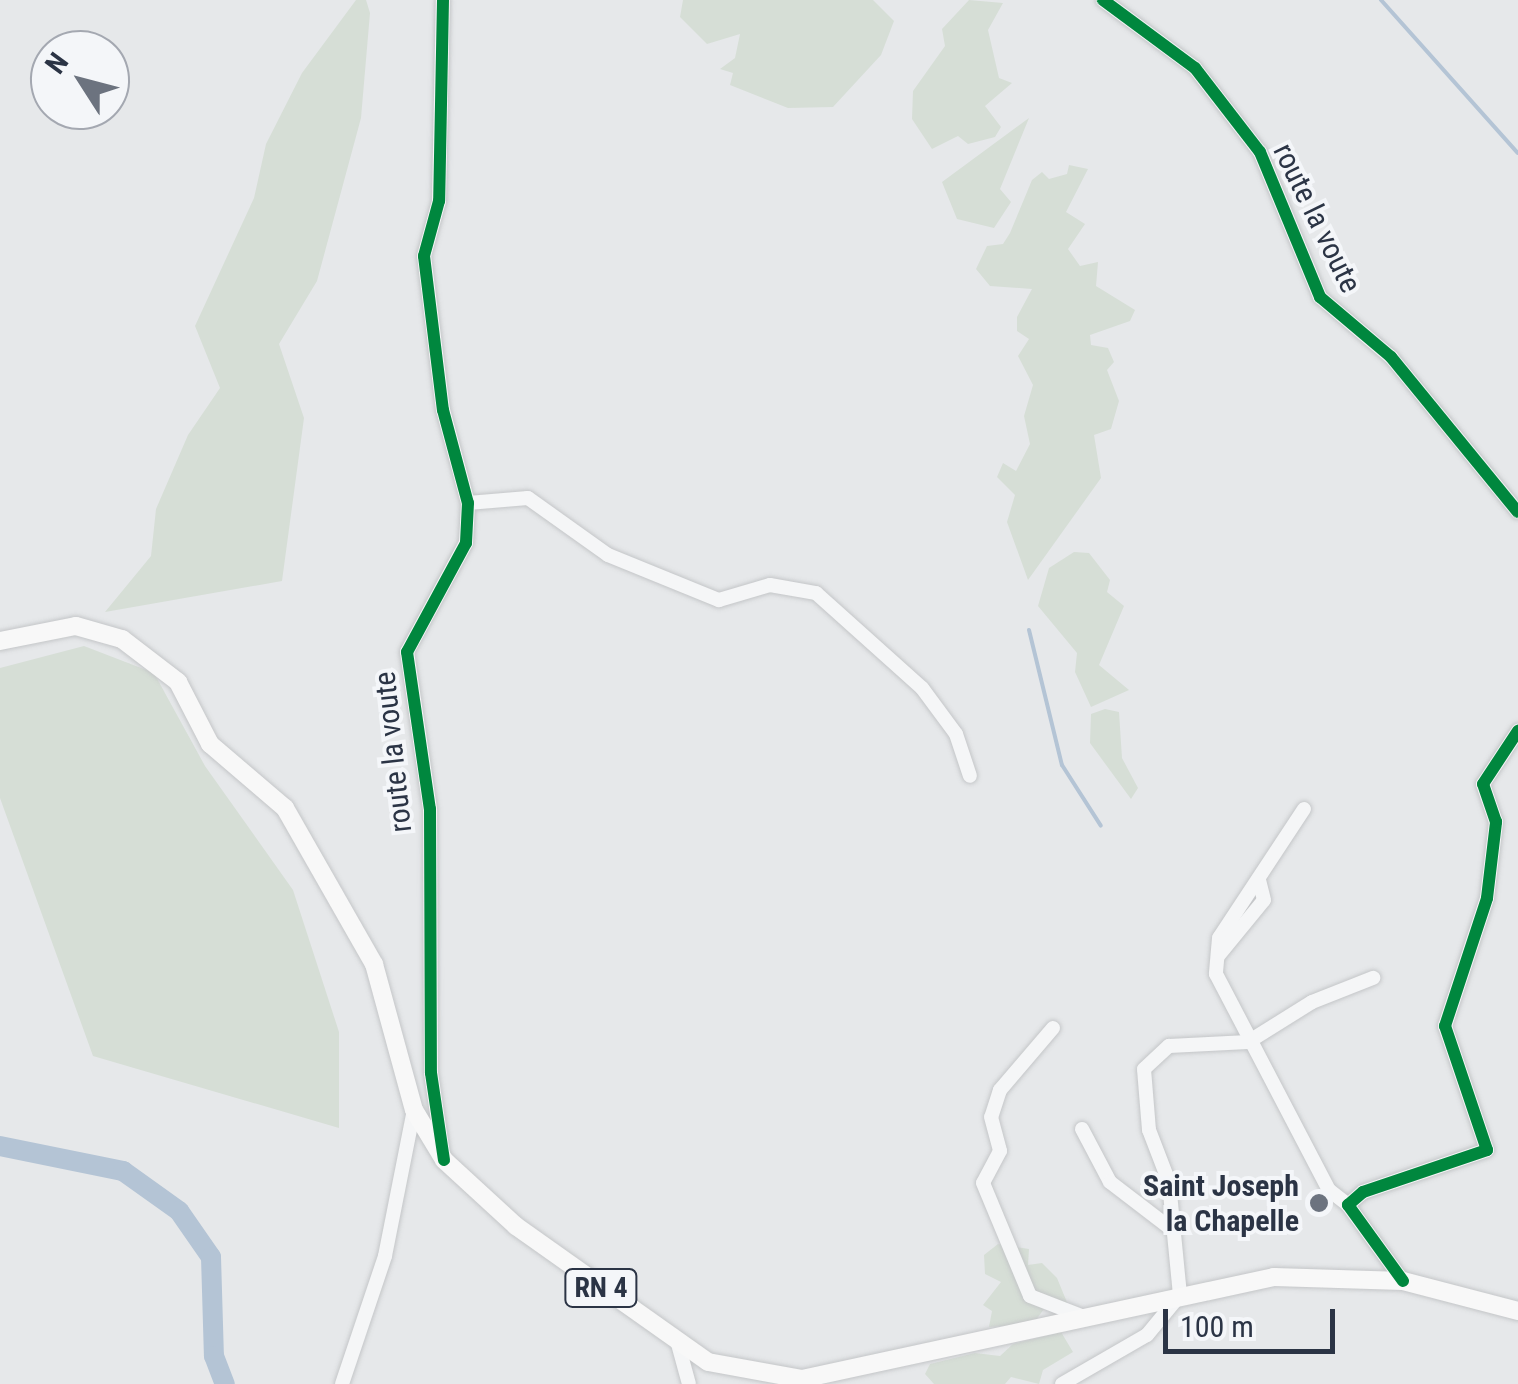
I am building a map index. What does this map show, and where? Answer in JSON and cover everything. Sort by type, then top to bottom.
[{"type":"main road","name":"RN 4","points":[[0,640],[76,626],[122,638],[178,682],[210,744],[285,808],[374,964],[414,1110],[444,1160],[516,1226],[678,1344],[736,1370],[802,1379],[1180,1294],[1274,1278],[1403,1282],[1518,1312]]},
{"type":"street","name":"route la voute","points":[[443,0],[439,202],[424,256],[443,410],[468,503],[466,543],[450,581],[407,652],[430,809],[430,1073],[444,1160]]},
{"type":"street","name":"route la voute","points":[[1103,0],[1195,68],[1260,152],[1320,297],[1391,357],[1518,512]]},
{"type":"street","points":[[468,503],[528,498],[608,555],[719,600],[770,585],[816,594],[922,688],[956,734],[970,776]]},
{"type":"street","points":[[1348,1206],[1363,1192],[1487,1150],[1444,1026],[1486,898],[1496,822],[1482,784],[1518,731]]},
{"type":"street","points":[[1304,809],[1228,920],[1218,957],[1220,993],[1329,1190],[1348,1206],[1403,1282]]},
{"type":"street","points":[[1062,1384],[1146,1336],[1180,1294],[1170,1228],[1169,1182],[1148,1130],[1144,1069],[1168,1046],[1248,1042],[1373,978]]},
{"type":"street","points":[[1053,1028],[1000,1090],[992,1118],[1000,1151],[984,1183],[1030,1296],[1085,1317]]},
{"type":"street","points":[[342,1384],[385,1256],[414,1110]]},
{"type":"street","points":[[1082,1129],[1110,1182],[1170,1228]]},
{"type":"street","points":[[678,1344],[689,1384]]},
{"type":"shaded area","points":[[356,0],[366,0],[370,13],[361,118],[317,281],[279,344],[304,418],[282,581],[105,612],[151,556],[156,509],[188,435],[220,388],[195,326],[254,198],[266,144],[302,73]]},
{"type":"shaded area","points":[[683,0],[873,0],[894,21],[881,55],[833,107],[788,108],[730,85],[733,73],[720,69],[735,58],[740,34],[707,44],[680,17]]},
{"type":"shaded area","points":[[969,0],[1003,3],[988,30],[999,78],[1012,83],[985,106],[1001,127],[995,137],[968,144],[958,136],[932,149],[912,119],[913,91],[945,46],[942,29]]},
{"type":"shaded area","points":[[1029,118],[1000,189],[1011,202],[994,228],[957,219],[942,182]]},
{"type":"shaded area","points":[[1069,165],[1088,169],[1066,212],[1085,224],[1068,249],[1080,266],[1098,262],[1096,286],[1135,310],[1130,321],[1090,335],[1091,345],[1108,348],[1114,362],[1107,370],[1119,401],[1111,429],[1094,435],[1101,478],[1028,580],[1007,522],[1015,495],[997,477],[1003,463],[1016,471],[1030,444],[1024,416],[1033,385],[1018,356],[1029,339],[1017,331],[1017,317],[1032,289],[990,286],[976,269],[987,246],[1003,244],[1010,233],[1032,180],[1042,172],[1049,179],[1067,174]]},
{"type":"shaded area","points":[[1074,552],[1089,553],[1110,580],[1107,592],[1124,606],[1099,665],[1129,690],[1091,707],[1075,672],[1077,653],[1038,606],[1049,568]]},
{"type":"shaded area","points":[[84,646],[154,673],[205,766],[293,890],[339,1032],[339,1128],[93,1056],[0,798],[0,668]]},
{"type":"shaded area","points":[[1105,709],[1119,712],[1122,758],[1138,788],[1131,799],[1090,743],[1091,714]]},
{"type":"shaded area","points":[[998,1244],[1029,1249],[1028,1265],[1042,1263],[1057,1278],[1071,1312],[1044,1309],[1033,1324],[989,1327],[992,1311],[983,1305],[1001,1282],[985,1274],[984,1255]]},
{"type":"shaded area","points":[[1061,1332],[1073,1352],[1043,1370],[1039,1384],[1011,1377],[1005,1384],[934,1384],[925,1374],[930,1364],[975,1353],[1000,1356],[1013,1344]]},
{"type":"waterway","points":[[1381,0],[1518,153]]},
{"type":"waterway","points":[[1029,630],[1062,765],[1101,826]]},
{"type":"waterway","points":[[0,1146],[123,1171],[179,1211],[211,1257],[214,1356],[225,1384]]},
{"type":"cycle path","points":[[443,0],[439,201],[424,256],[443,410],[468,503],[466,543],[407,652],[430,809],[431,1073],[444,1160]]},
{"type":"cycle path","points":[[1103,0],[1195,68],[1260,152],[1320,297],[1391,357],[1518,512]]},
{"type":"cycle path","points":[[1403,1281],[1348,1205],[1363,1192],[1487,1150],[1445,1026],[1487,898],[1496,822],[1483,784],[1518,731]]},
{"type":"place","name":"Saint Joseph la Chapelle","points":[[1319,1203]]}]
